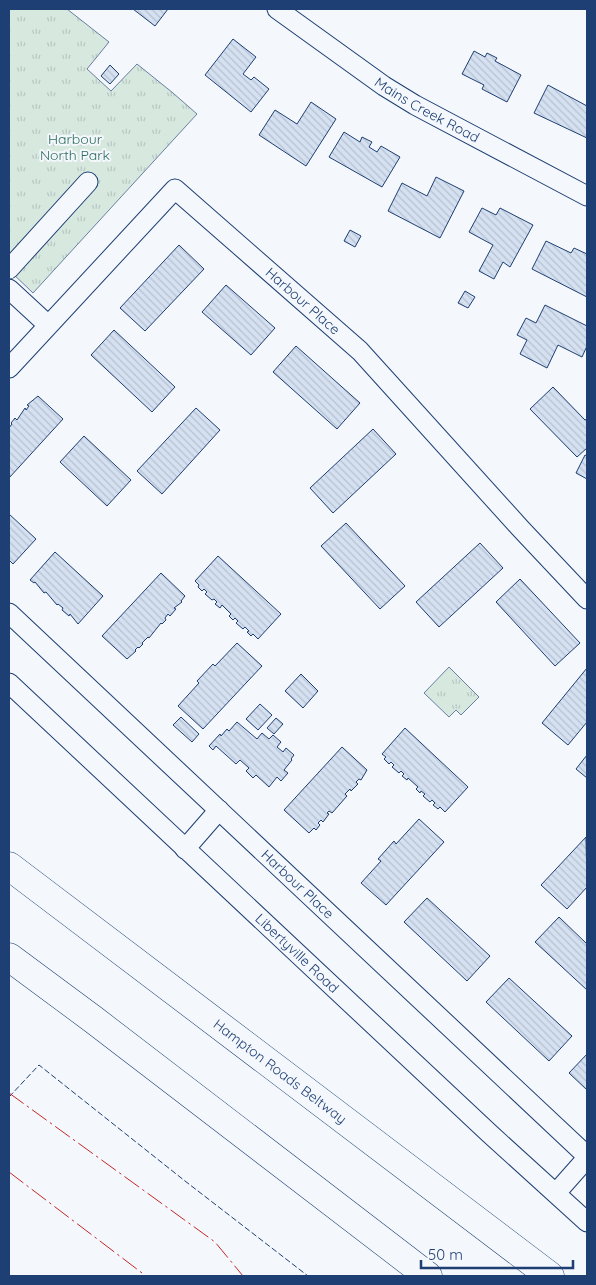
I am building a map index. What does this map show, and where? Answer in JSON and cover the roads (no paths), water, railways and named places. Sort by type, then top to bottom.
[{"type":"highway","name":"Hampton Roads Beltway","points":[[9,866],[550,1276]]},
{"type":"highway","points":[[9,957],[428,1276]]},
{"type":"street","name":"Mains Creek Road","points":[[277,9],[384,86],[414,105],[587,196]]},
{"type":"street","points":[[9,269],[88,182]]},
{"type":"street","name":"Harbour Place","points":[[9,368],[175,189],[360,351],[521,529],[587,598]]},
{"type":"street","points":[[9,290],[48,325]]},
{"type":"street","name":"Harbour Place","points":[[9,614],[587,1157]]},
{"type":"street","name":"Libertyville Road","points":[[9,683],[489,1133],[587,1222]]},
{"type":"street","points":[[185,848],[219,810]]},
{"type":"street","points":[[556,1193],[587,1157]]},
{"type":"park label","name":"Harbour North Park","points":[[75,148]]}]
